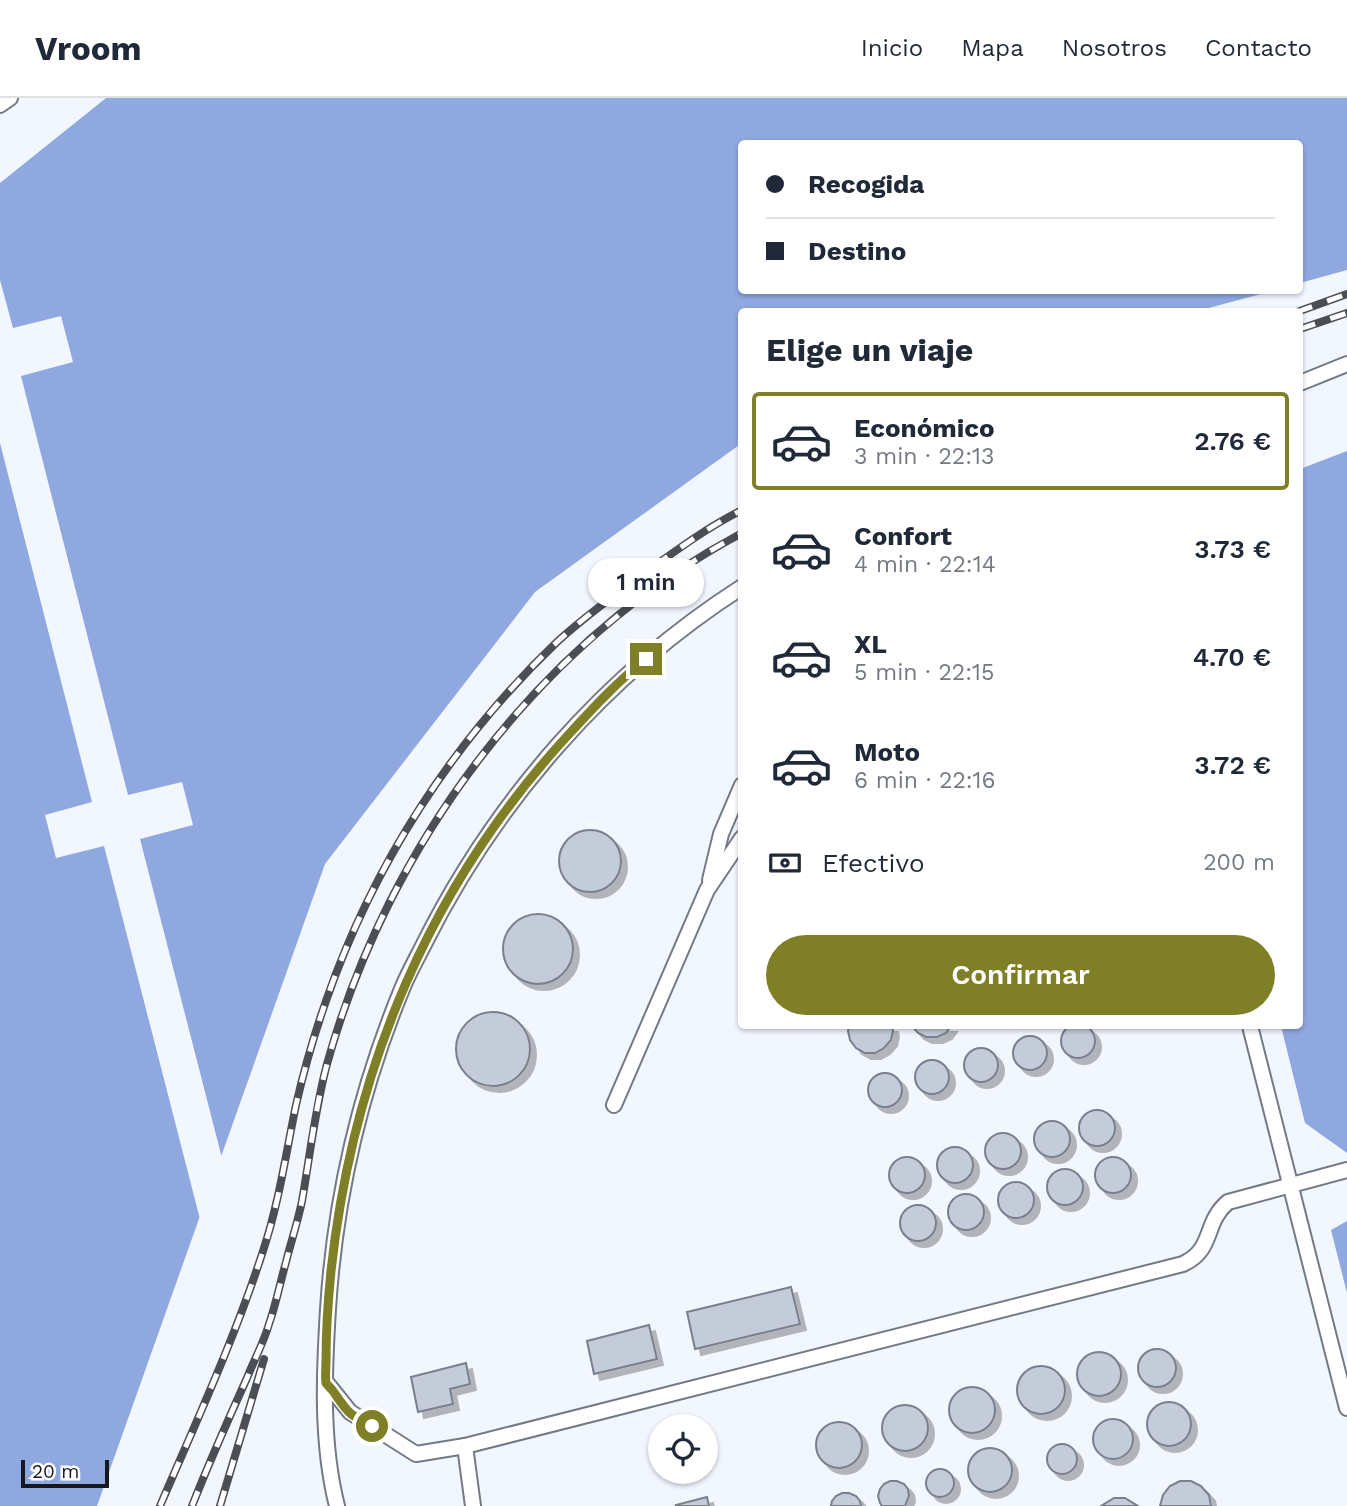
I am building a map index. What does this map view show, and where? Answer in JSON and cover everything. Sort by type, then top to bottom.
[{"type":"lane","points":[[0,105],[10,98]]},
{"type":"lane","points":[[1303,382],[1347,364]]},
{"type":"lane","points":[[1303,382],[1347,373]]},
{"type":"lane","points":[[337,1506],[332,1489],[327,1442],[326,1341],[337,1216],[363,1101],[403,988],[463,871],[505,810],[547,758],[590,710],[629,673],[680,631],[738,590]]},
{"type":"lane","points":[[614,1105],[707,890],[721,834],[738,794]]},
{"type":"lane","points":[[707,890],[738,844]]},
{"type":"lane","points":[[1251,1029],[1347,1408]]},
{"type":"lane","points":[[326,1382],[349,1412],[416,1454],[464,1446],[1183,1264],[1194,1259],[1200,1252],[1215,1215],[1228,1202],[1347,1170]]},
{"type":"lane","points":[[464,1446],[473,1506]]},
{"type":"water","points":[[106,98],[1347,98],[1347,270],[1303,282],[1303,140],[738,140],[738,294],[1261,294],[1209,308],[738,308],[738,446],[535,592],[325,864],[97,1506],[0,1506],[0,183]]},
{"type":"water","points":[[1347,451],[1347,1153],[1305,1123],[1282,1029],[1303,1029],[1303,468]]},
{"type":"water","points":[[1347,1221],[1347,1293],[1331,1230]]},
{"type":"pier","points":[[0,280],[13,328],[61,316],[73,362],[21,376],[128,795],[182,782],[193,825],[140,839],[223,1162],[201,1223],[104,846],[56,858],[45,815],[92,802],[0,443]]},
{"type":"building","points":[[590,830],[602,832],[612,839],[619,849],[619,873],[612,883],[602,890],[590,892],[578,890],[568,883],[561,873],[559,861],[561,849],[568,839],[578,832]]},
{"type":"building","points":[[531,914],[545,914],[558,919],[568,929],[573,949],[568,969],[558,979],[545,984],[531,984],[518,979],[508,969],[503,956],[503,942],[508,929],[518,919]]},
{"type":"building","points":[[493,1012],[514,1018],[524,1028],[530,1049],[524,1070],[514,1080],[493,1086],[472,1080],[462,1070],[456,1049],[462,1028],[472,1018]]},
{"type":"building","points":[[915,1029],[949,1029],[937,1037],[926,1037]]},
{"type":"building","points":[[1066,1029],[1090,1029],[1095,1041],[1090,1053],[1078,1058],[1066,1053],[1061,1041]]},
{"type":"building","points":[[848,1031],[893,1031],[891,1040],[884,1048],[875,1053],[865,1053],[856,1048]]},
{"type":"building","points":[[1030,1036],[1042,1041],[1047,1053],[1042,1065],[1030,1070],[1018,1065],[1013,1053],[1018,1041]]},
{"type":"building","points":[[981,1048],[993,1053],[998,1065],[993,1077],[981,1082],[969,1077],[964,1065],[969,1053]]},
{"type":"building","points":[[932,1060],[944,1065],[949,1077],[944,1089],[932,1094],[920,1089],[915,1077],[920,1065]]},
{"type":"building","points":[[885,1073],[897,1078],[902,1090],[897,1102],[885,1107],[873,1102],[868,1090],[873,1078]]},
{"type":"building","points":[[1097,1110],[1110,1115],[1115,1128],[1110,1141],[1097,1146],[1084,1141],[1079,1128],[1084,1115]]},
{"type":"building","points":[[1052,1121],[1065,1126],[1070,1139],[1065,1152],[1052,1157],[1039,1152],[1034,1139],[1039,1126]]},
{"type":"building","points":[[1003,1133],[1016,1138],[1021,1151],[1016,1164],[1003,1169],[990,1164],[985,1151],[990,1138]]},
{"type":"building","points":[[955,1147],[968,1152],[973,1165],[968,1178],[955,1183],[942,1178],[937,1165],[942,1152]]},
{"type":"building","points":[[907,1157],[920,1162],[925,1175],[920,1188],[907,1193],[894,1188],[889,1175],[894,1162]]},
{"type":"building","points":[[1113,1157],[1126,1162],[1131,1175],[1126,1188],[1113,1193],[1100,1188],[1095,1175],[1100,1162]]},
{"type":"building","points":[[1065,1169],[1078,1174],[1083,1187],[1078,1200],[1065,1205],[1052,1200],[1047,1187],[1052,1174]]},
{"type":"building","points":[[1016,1182],[1029,1187],[1034,1200],[1029,1213],[1016,1218],[1003,1213],[998,1200],[1003,1187]]},
{"type":"building","points":[[966,1194],[979,1199],[984,1212],[979,1225],[966,1230],[953,1225],[948,1212],[953,1199]]},
{"type":"building","points":[[918,1205],[931,1210],[936,1223],[931,1236],[918,1241],[905,1236],[900,1223],[905,1210]]},
{"type":"building","points":[[791,1287],[800,1324],[695,1349],[687,1312]]},
{"type":"building","points":[[649,1325],[657,1359],[594,1374],[587,1341]]},
{"type":"building","points":[[1157,1349],[1171,1354],[1176,1368],[1171,1382],[1157,1387],[1143,1382],[1138,1368],[1143,1354]]},
{"type":"building","points":[[1099,1352],[1114,1359],[1121,1374],[1114,1389],[1099,1396],[1084,1389],[1077,1374],[1084,1359]]},
{"type":"building","points":[[466,1363],[470,1384],[450,1389],[453,1404],[418,1412],[411,1377]]},
{"type":"building","points":[[1041,1366],[1058,1373],[1065,1390],[1058,1407],[1041,1414],[1024,1407],[1017,1390],[1024,1373]]},
{"type":"building","points":[[972,1387],[988,1394],[995,1410],[988,1426],[972,1433],[956,1426],[949,1410],[956,1394]]},
{"type":"building","points":[[1169,1402],[1184,1409],[1191,1424],[1184,1439],[1169,1446],[1154,1439],[1147,1424],[1154,1409]]},
{"type":"building","points":[[905,1405],[921,1412],[928,1428],[921,1444],[905,1451],[889,1444],[882,1428],[889,1412]]},
{"type":"building","points":[[1113,1419],[1127,1425],[1133,1439],[1127,1453],[1113,1459],[1099,1453],[1093,1439],[1099,1425]]},
{"type":"building","points":[[839,1422],[855,1429],[862,1445],[855,1461],[839,1468],[823,1461],[816,1445],[823,1429]]},
{"type":"building","points":[[1062,1444],[1068,1445],[1076,1453],[1076,1465],[1068,1473],[1062,1474],[1056,1473],[1048,1465],[1047,1459],[1048,1453],[1056,1445]]},
{"type":"building","points":[[990,1448],[1005,1455],[1012,1470],[1005,1485],[990,1492],[975,1485],[968,1470],[975,1455]]},
{"type":"building","points":[[940,1469],[950,1473],[954,1483],[950,1493],[940,1497],[930,1493],[926,1483],[930,1473]]},
{"type":"building","points":[[890,1481],[904,1484],[908,1489],[909,1496],[905,1506],[882,1506],[880,1503],[880,1489]]},
{"type":"building","points":[[1180,1481],[1191,1481],[1201,1486],[1209,1495],[1211,1506],[1160,1506],[1163,1495],[1170,1486]]},
{"type":"building","points":[[842,1493],[856,1496],[861,1506],[831,1506],[836,1496]]},
{"type":"building","points":[[707,1497],[709,1506],[676,1505]]},
{"type":"building","points":[[1114,1498],[1125,1498],[1138,1506],[1101,1506]]},
{"type":"railway","points":[[1303,310],[1347,294]]},
{"type":"railway","points":[[1303,328],[1347,313]]},
{"type":"railway","points":[[160,1506],[228,1348],[269,1233],[302,1079],[326,1001],[367,901],[392,854],[451,763],[519,680],[557,642],[598,607],[666,558],[738,512]]},
{"type":"railway","points":[[192,1506],[262,1344],[300,1209],[327,1064],[354,982],[389,903],[432,828],[481,756],[538,690],[600,631],[668,578],[738,535]]},
{"type":"railway","points":[[220,1506],[264,1359]]},
{"type":"route","points":[[372,1426],[349,1412],[326,1382],[326,1341],[337,1216],[351,1147],[380,1050],[403,988],[463,871],[505,810],[547,758],[590,710],[646,659]]}]
